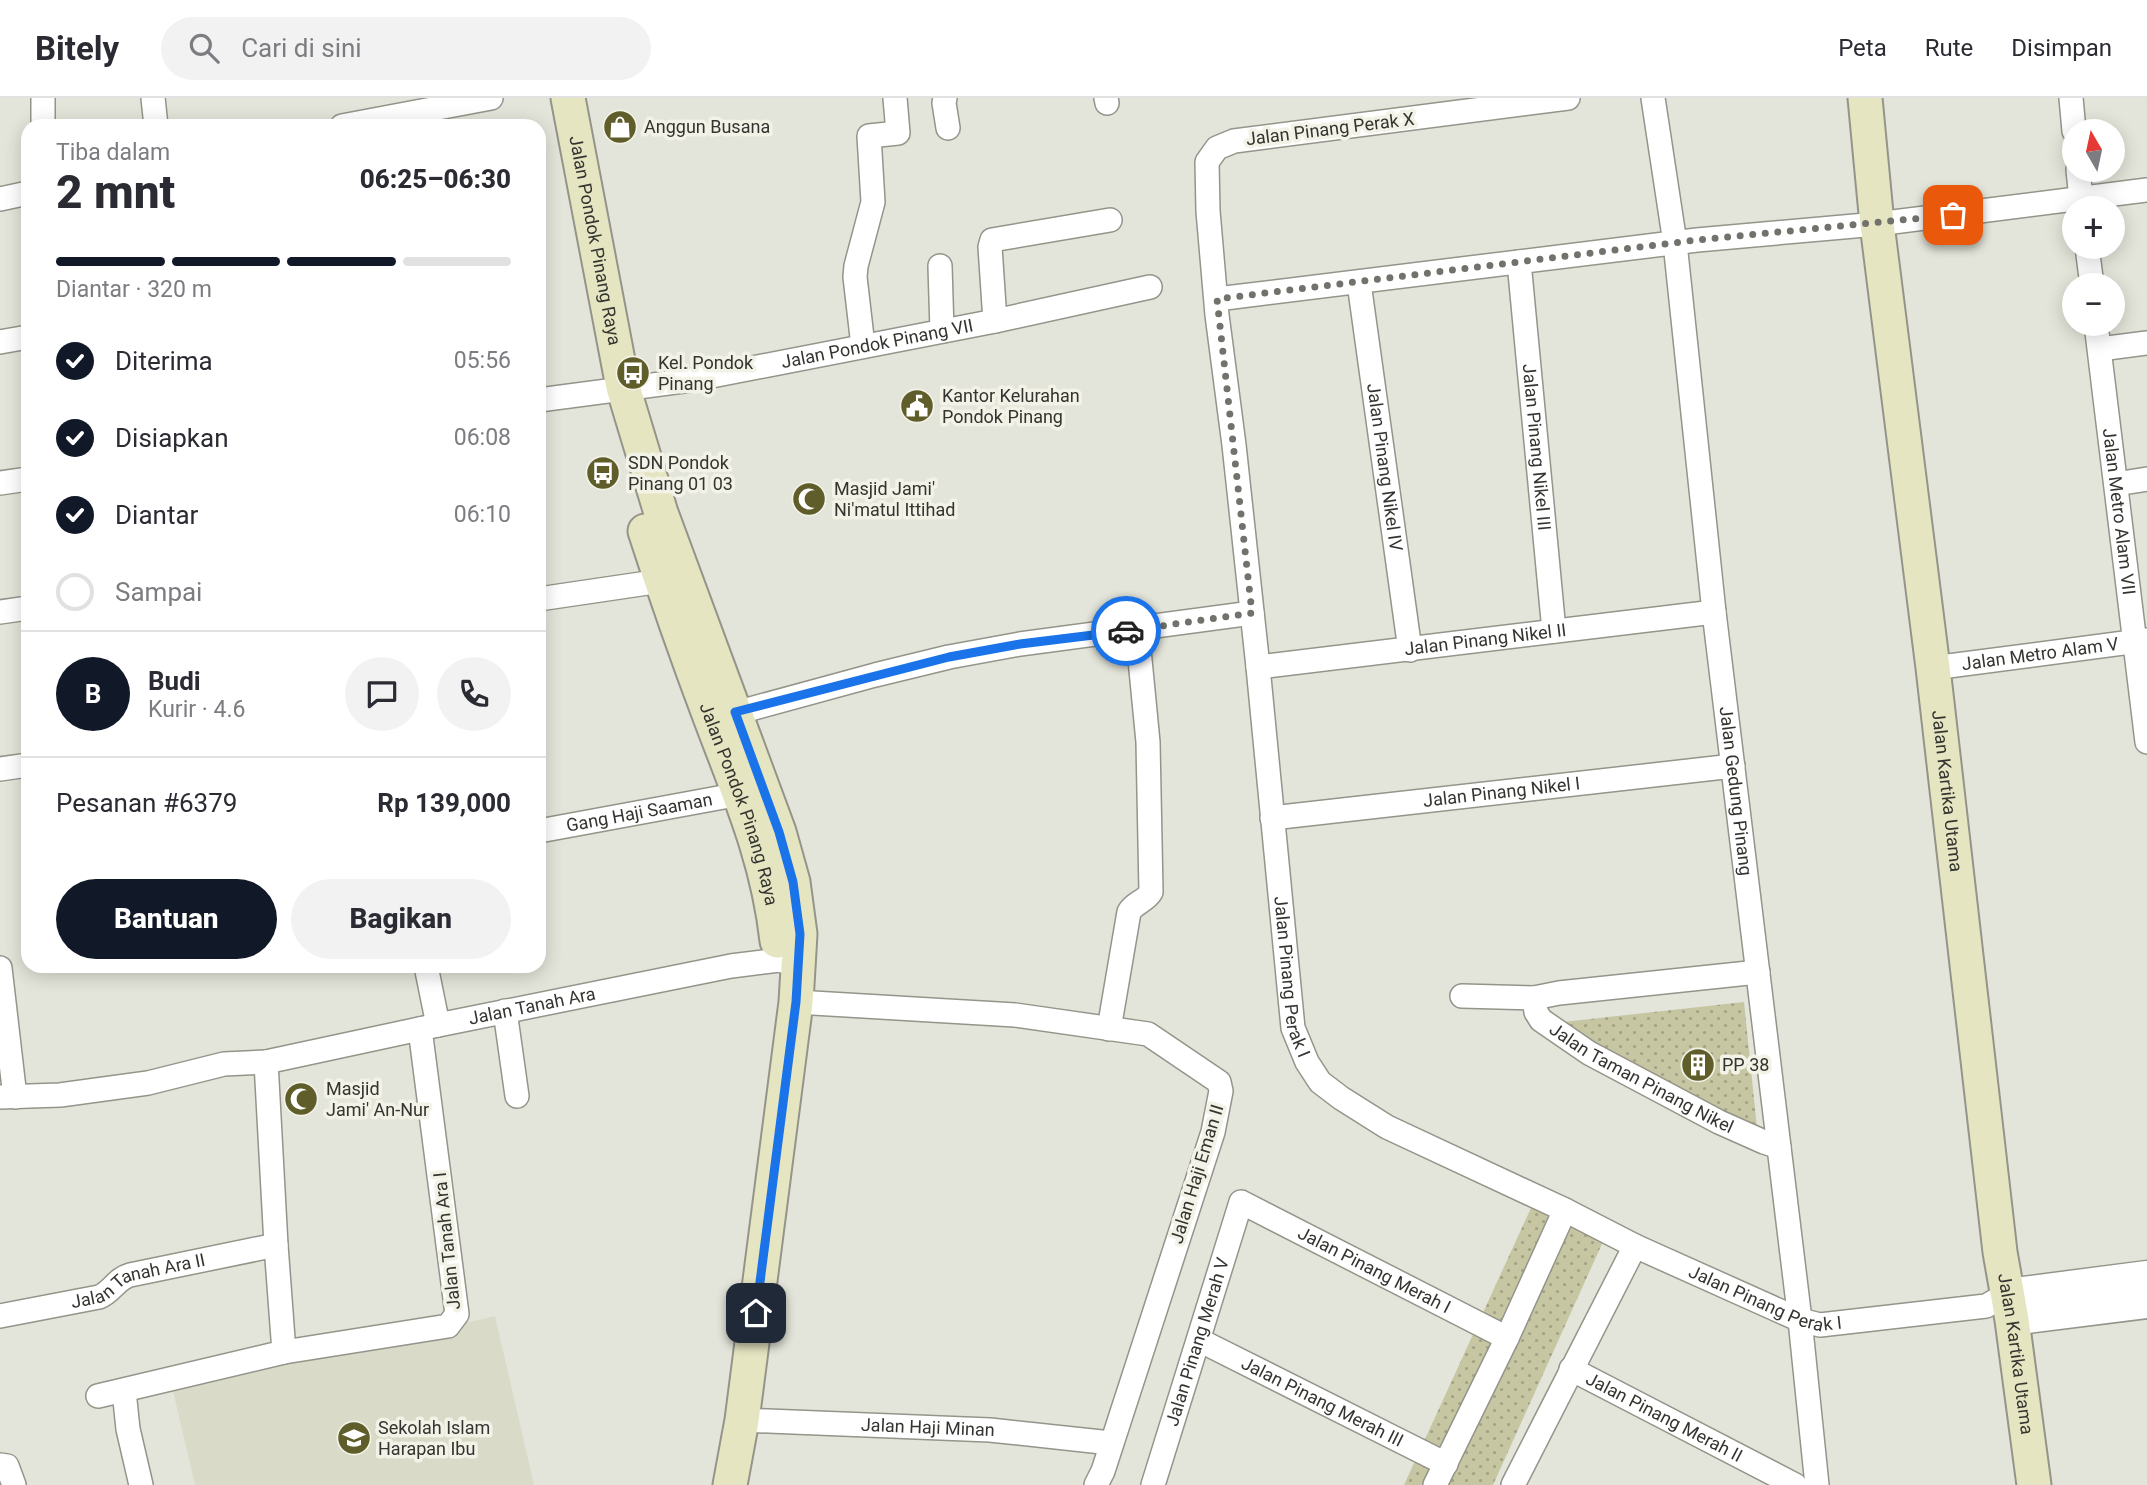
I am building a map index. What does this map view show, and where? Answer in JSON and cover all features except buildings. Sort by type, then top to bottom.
[{"type":"main road","name":"Jalan Pondok Pinang Raya","points":[[550,98],[584,300],[612,389],[662,581],[723,717],[779,832],[793,882],[800,934],[789,962],[772,1046],[723,1415],[711,1485]]},
{"type":"main road","name":"Jalan Pondok Pinang Raya","points":[[568,98],[612,389],[661,513],[723,717],[740,794],[760,849],[789,962],[796,1002],[742,1420],[730,1485]]},
{"type":"main road","name":"Jalan Kartika Utama","points":[[1865,98],[1877,224],[1933,668],[2000,1252],[2001,1306],[2034,1485]]},
{"type":"street","points":[[43,98],[43,119]]},
{"type":"street","points":[[153,98],[155,119]]},
{"type":"street","points":[[379,119],[491,98]]},
{"type":"street","points":[[863,345],[855,277],[873,202],[869,136],[898,133],[895,98]]},
{"type":"street","points":[[946,98],[944,103],[948,128]]},
{"type":"street","name":"Jalan Gedung Pinang","points":[[1653,98],[1675,243],[1714,612],[1800,1321],[1802,1485]]},
{"type":"street","points":[[2071,98],[2073,119]]},
{"type":"street","name":"Jalan Pinang Perak X","points":[[1217,148],[1234,141],[1558,99]]},
{"type":"street","name":"Jalan Pinang Perak I","points":[[1217,148],[1207,162],[1208,211],[1258,667],[1293,1028],[1307,1062],[1320,1082],[1387,1127],[1565,1210],[1635,1246],[1800,1321],[1820,1325],[2001,1306]]},
{"type":"street","points":[[2119,196],[2147,190]]},
{"type":"street","points":[[0,199],[21,194]]},
{"type":"street","points":[[1217,299],[1675,243],[2062,206]]},
{"type":"street","points":[[995,321],[990,247],[992,240],[1110,220]]},
{"type":"street","name":"Jalan Pinang Nikel III","points":[[1519,262],[1554,631]]},
{"type":"street","points":[[940,266],[942,331]]},
{"type":"street","name":"Jalan Pinang Nikel IV","points":[[1359,283],[1410,650]]},
{"type":"street","name":"Jalan Pondok Pinang VII","points":[[546,399],[691,380],[995,321],[1150,287]]},
{"type":"street","name":"Jalan Metro Alam VII","points":[[2097,336],[2116,484],[2141,641],[2147,741]]},
{"type":"street","points":[[0,342],[21,338]]},
{"type":"street","points":[[2099,349],[2147,343]]},
{"type":"street","points":[[2116,484],[2147,479]]},
{"type":"street","points":[[0,483],[21,480]]},
{"type":"street","points":[[546,598],[662,581]]},
{"type":"street","points":[[0,612],[21,609]]},
{"type":"street","name":"Jalan Pinang Nikel II","points":[[1258,667],[1714,612]]},
{"type":"street","points":[[723,717],[949,657],[1020,644],[1252,613]]},
{"type":"street","points":[[1109,1029],[1129,912],[1151,892],[1148,742],[1137,629]]},
{"type":"street","name":"Jalan Metro Alam V","points":[[1933,668],[2141,641]]},
{"type":"street","points":[[0,769],[21,766]]},
{"type":"street","name":"Jalan Pinang Nikel I","points":[[1272,818],[1732,766]]},
{"type":"street","name":"Gang Haji Saaman","points":[[546,830],[740,794]]},
{"type":"street","name":"Jalan Tanah Ara","points":[[7,1097],[60,1095],[148,1083],[224,1064],[266,1062],[731,966],[789,962]]},
{"type":"street","points":[[0,968],[7,1097]]},
{"type":"street","name":"Jalan Taman Pinang Nikel","points":[[1758,971],[1534,998],[1536,1012],[1541,1020],[1589,1053],[1719,1122],[1779,1147]]},
{"type":"street","name":"Jalan Tanah Ara I","points":[[284,1352],[448,1326],[457,1314],[429,1027],[426,973]]},
{"type":"street","points":[[1462,996],[1534,998]]},
{"type":"street","name":"Jalan Haji Eman II","points":[[796,1002],[1015,1015],[1148,1034],[1219,1082],[1221,1087],[1210,1141],[1111,1443]]},
{"type":"street","points":[[505,1012],[517,1096]]},
{"type":"street","points":[[98,1396],[284,1352],[275,1245],[266,1062]]},
{"type":"street","name":"Jalan Pinang Merah I","points":[[1241,1202],[1507,1338]]},
{"type":"street","name":"Jalan Pinang Merah V","points":[[1157,1484],[1241,1202]]},
{"type":"street","points":[[1435,1485],[1507,1338],[1565,1210]]},
{"type":"street","name":"Jalan Tanah Ara II","points":[[0,1316],[104,1296],[121,1277],[275,1245]]},
{"type":"street","points":[[1513,1485],[1635,1246]]},
{"type":"street","points":[[2001,1306],[2147,1276]]},
{"type":"street","points":[[2001,1306],[2147,1303]]},
{"type":"street","name":"Jalan Pinang Merah III","points":[[1199,1340],[1446,1464]]},
{"type":"street","name":"Jalan Pinang Merah II","points":[[1572,1369],[1802,1485]]},
{"type":"street","points":[[124,1391],[128,1429],[141,1485]]},
{"type":"street","name":"Jalan Haji Minan","points":[[742,1420],[990,1430],[1111,1443]]},
{"type":"street","points":[[1096,1485],[1111,1443]]},
{"type":"street","points":[[0,1465],[7,1466],[14,1485]]},
{"type":"shaded area","name":"Sekolah Islam Harapan Ibu","points":[[495,1316],[534,1485],[195,1485],[173,1391]]},
{"type":"green space","points":[[1744,1002],[1758,1138],[1554,1023]]},
{"type":"green space","points":[[1536,1197],[1606,1235],[1493,1485],[1404,1485]]},
{"type":"way so far","points":[[1126,631],[1252,613],[1217,299],[1697,240],[1953,215]]},
{"type":"place","name":"Anggun Busana","points":[[620,127]]},
{"type":"place","name":"Kel. Pondok Pinang","points":[[633,373]]},
{"type":"place","name":"Kantor Kelurahan Pondok Pinang","points":[[917,406]]},
{"type":"place","name":"SDN Pondok Pinang 01 03","points":[[603,473]]},
{"type":"place","name":"Masjid Jami' Ni'matul Ittihad","points":[[809,499]]},
{"type":"place","name":"PP 38","points":[[1698,1065]]},
{"type":"place","name":"Masjid Jami' An-Nur","points":[[301,1099]]},
{"type":"place","name":"Sekolah Islam Harapan Ibu","points":[[354,1438]]},
{"type":"route","points":[[756,1313],[796,1002],[800,934],[793,882],[779,832],[735,712],[949,657],[1020,644],[1126,631]]}]
